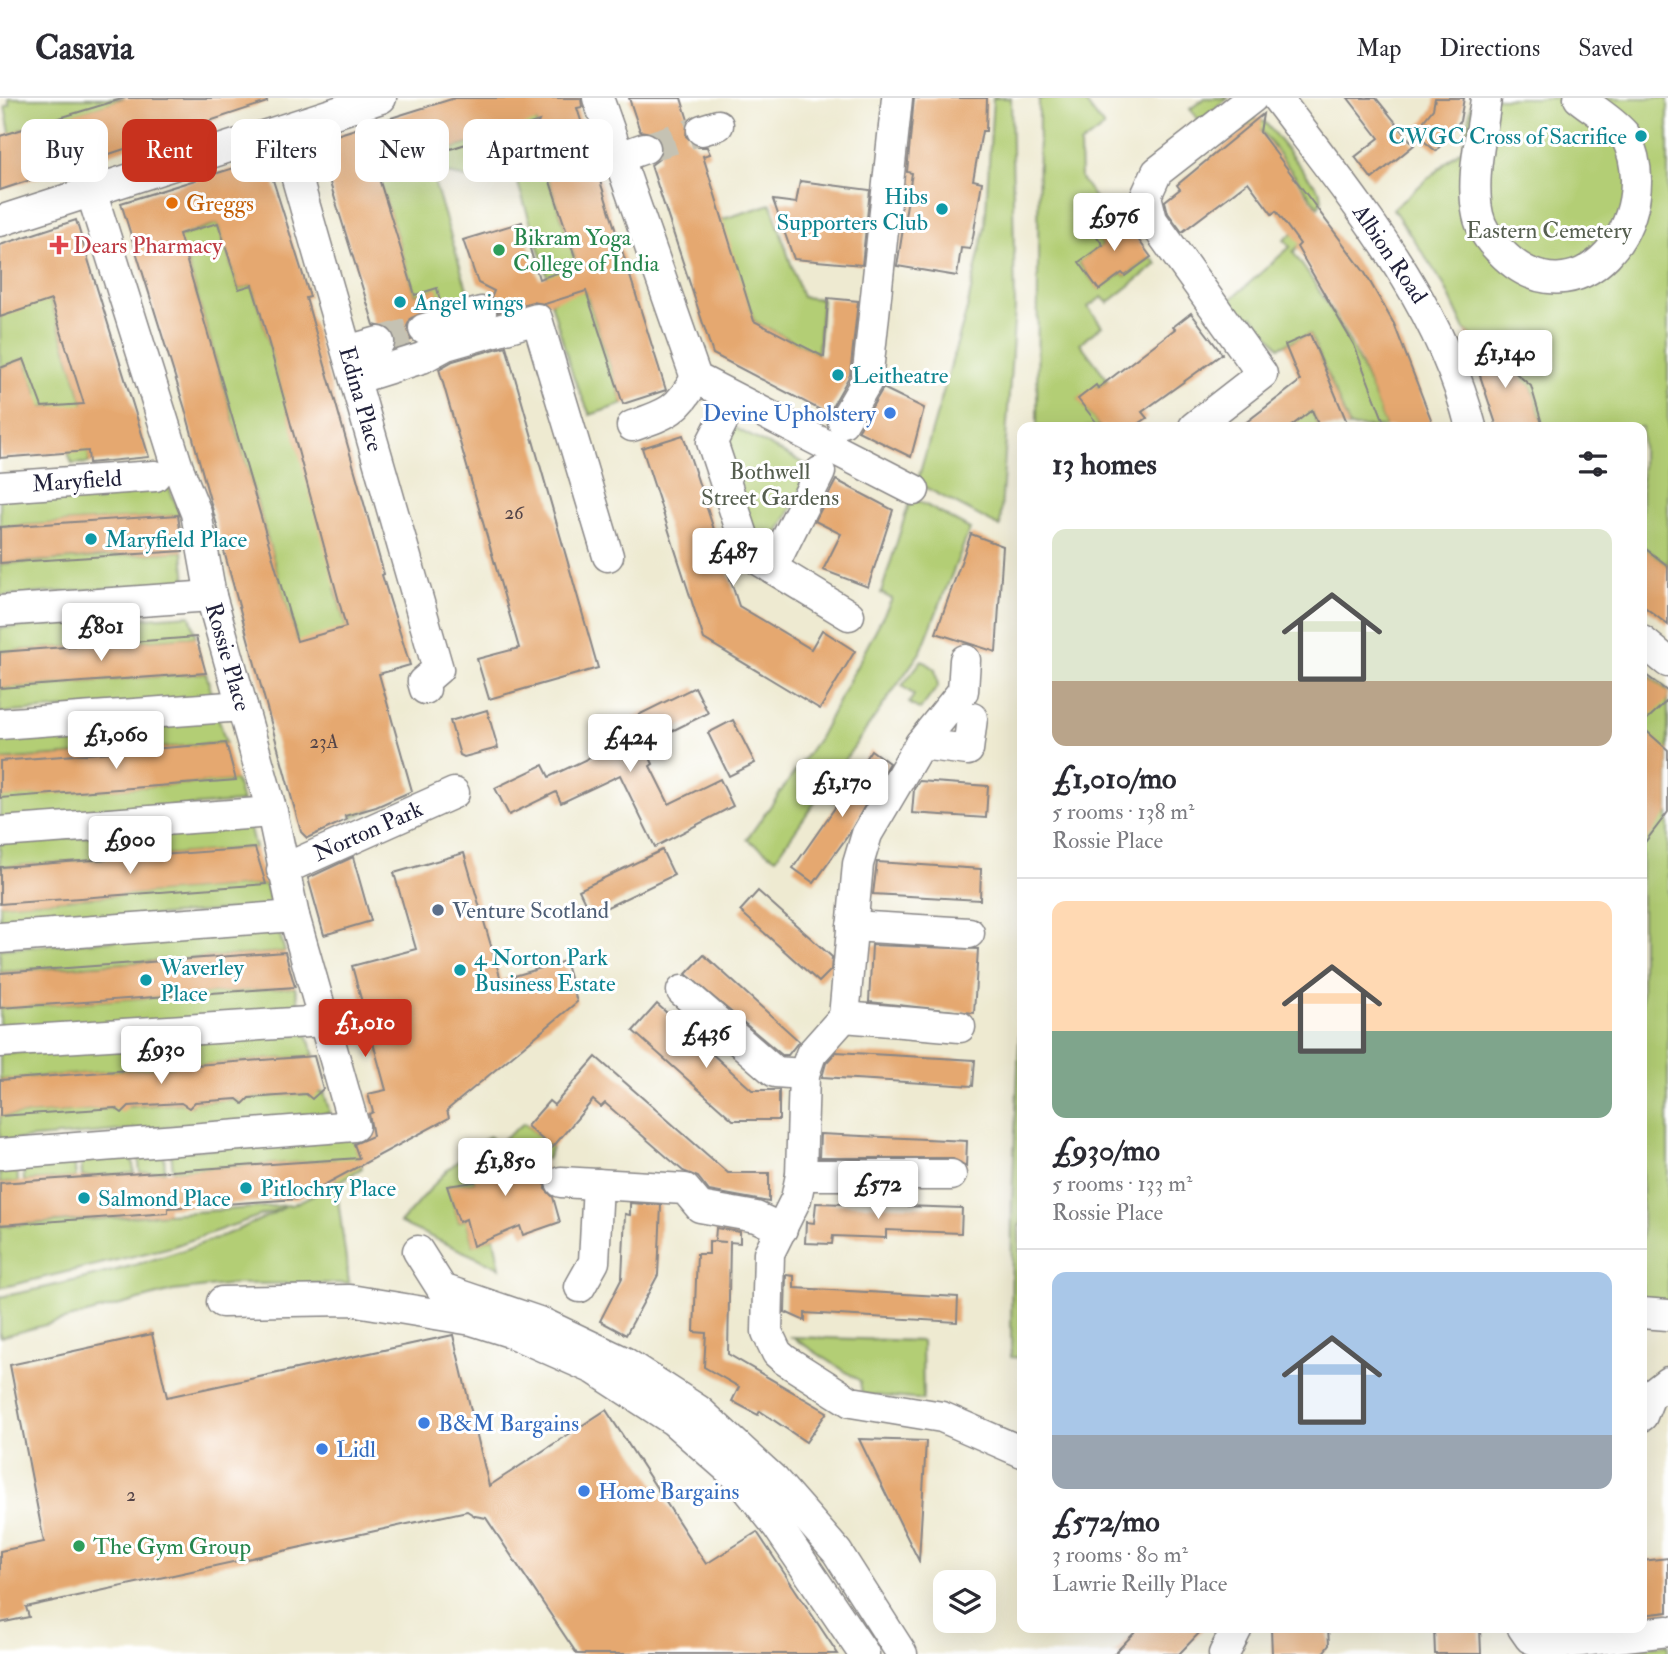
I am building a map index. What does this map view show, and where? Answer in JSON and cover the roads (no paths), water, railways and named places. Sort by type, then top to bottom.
[{"type":"street","points":[[598,98],[696,378],[914,490]]},
{"type":"street","points":[[843,422],[867,381],[897,98]]},
{"type":"street","points":[[1200,422],[1262,374],[1152,220],[1146,196],[1157,172],[1252,98]]},
{"type":"street","name":"Albion Road","points":[[1277,98],[1376,230],[1416,291],[1446,348],[1469,422]]},
{"type":"street","points":[[1486,98],[1476,192],[1482,227],[1495,247],[1512,263],[1543,277],[1559,279],[1594,271],[1625,248],[1637,234],[1645,215],[1648,197],[1645,175],[1633,146],[1612,123],[1579,98]]},
{"type":"street","points":[[313,119],[362,101]]},
{"type":"street","points":[[0,221],[231,147]]},
{"type":"street","points":[[617,158],[646,148]]},
{"type":"street","name":"Edina Place","points":[[298,182],[351,365],[432,679]]},
{"type":"street","name":"Rossie Place","points":[[0,1153],[354,1126],[282,870],[272,811],[211,596],[195,513],[178,468],[91,191]]},
{"type":"street","points":[[424,329],[481,312]]},
{"type":"street","points":[[351,365],[422,359],[446,345],[537,319],[608,556]]},
{"type":"street","points":[[351,365],[379,342]]},
{"type":"street","points":[[632,426],[671,412],[684,401],[696,378]]},
{"type":"street","points":[[734,399],[712,442],[749,554],[849,615]]},
{"type":"street","points":[[772,568],[820,472]]},
{"type":"street","name":"Maryfield","points":[[0,487],[155,476]]},
{"type":"street","points":[[0,611],[211,596]]},
{"type":"street","points":[[1647,645],[1668,662]]},
{"type":"street","points":[[965,660],[963,691],[919,744],[867,834],[858,864],[844,1017],[811,1054],[804,1074],[801,1174],[796,1199],[769,1253],[765,1316],[767,1332],[777,1353],[792,1366],[851,1402],[942,1417],[1017,1449]]},
{"type":"street","points":[[0,724],[242,706]]},
{"type":"street","points":[[919,744],[968,750],[972,718]]},
{"type":"street","name":"Norton Park","points":[[282,870],[454,793]]},
{"type":"street","points":[[0,832],[272,811]]},
{"type":"street","points":[[0,938],[294,916]]},
{"type":"street","points":[[852,926],[969,933]]},
{"type":"street","points":[[682,991],[775,1072],[804,1074]]},
{"type":"street","points":[[844,1017],[960,1027]]},
{"type":"street","points":[[0,1042],[324,1021]]},
{"type":"street","points":[[801,1174],[951,1175]]},
{"type":"street","points":[[561,1182],[685,1189],[700,1207],[756,1217],[782,1230]]},
{"type":"street","points":[[580,1287],[594,1262],[598,1184]]},
{"type":"street","points":[[418,1251],[442,1289],[542,1323],[612,1356],[698,1410],[775,1481],[836,1552],[902,1654]]},
{"type":"street","points":[[222,1302],[349,1300],[472,1320],[510,1332],[594,1369],[674,1421],[738,1478],[778,1527],[864,1654]]},
{"type":"street","points":[[1647,1313],[1668,1315]]},
{"type":"street","points":[[1647,1404],[1650,1396],[1668,1382]]},
{"type":"street","points":[[1526,1633],[1530,1638],[1547,1645],[1668,1631]]},
{"type":"street","points":[[1224,1654],[1234,1633]]},
{"type":"tunnel","points":[[645,148],[702,130]]},
{"type":"tunnel","points":[[379,342],[424,329]]},
{"type":"place","name":"CWGC Cross of Sacrifice","points":[[1641,136]]},
{"type":"place","name":"Greggs","points":[[172,203]]},
{"type":"place","name":"Hibs Supporters Club","points":[[942,209]]},
{"type":"place","name":"Dears Pharmacy","points":[[59,245]]},
{"type":"place","name":"Bikram Yoga College of India","points":[[499,250]]},
{"type":"place","name":"Angel wings","points":[[400,302]]},
{"type":"place","name":"Leitheatre","points":[[838,375]]},
{"type":"place","name":"Devine Upholstery","points":[[890,413]]},
{"type":"place","name":"Maryfield Place","points":[[91,539]]},
{"type":"place","name":"Venture Scotland","points":[[438,910]]},
{"type":"place","name":"4 Norton Park Business Estate","points":[[460,970]]},
{"type":"place","name":"Waverley Place","points":[[146,980]]},
{"type":"place","name":"Pitlochry Place","points":[[246,1188]]},
{"type":"place","name":"Salmond Place","points":[[84,1198]]},
{"type":"place","name":"B&M Bargains","points":[[424,1423]]},
{"type":"place","name":"Lidl","points":[[322,1449]]},
{"type":"place","name":"Home Bargains","points":[[584,1491]]},
{"type":"place","name":"The Gym Group","points":[[79,1546]]},
{"type":"park label","name":"Eastern Cemetery","points":[[1549,230]]},
{"type":"park label","name":"Bothwell Street Gardens","points":[[770,484]]}]
